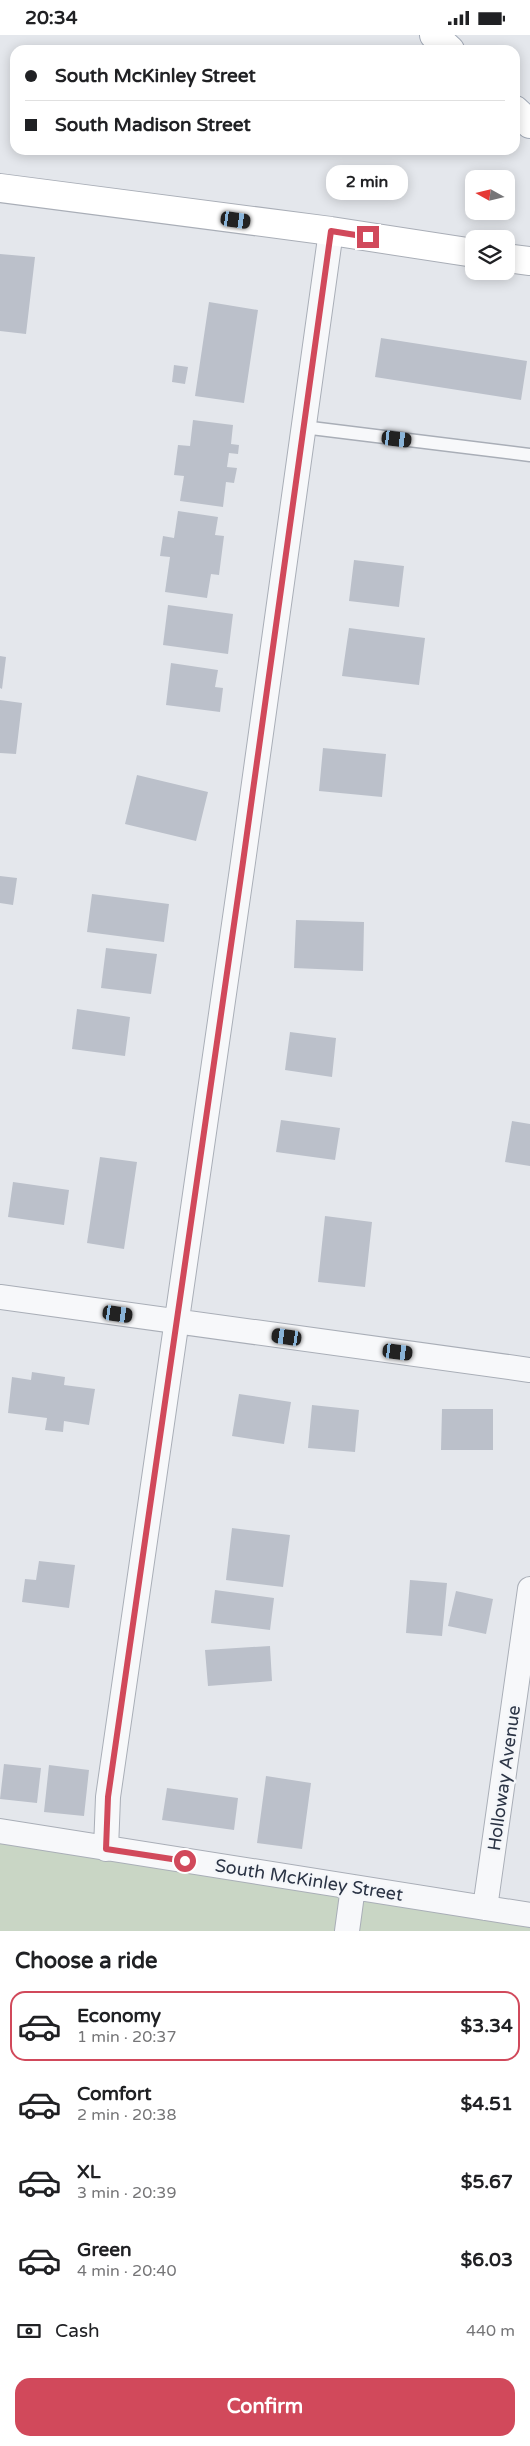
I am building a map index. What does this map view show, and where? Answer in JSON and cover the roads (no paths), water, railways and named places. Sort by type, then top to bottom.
[{"type":"main road","points":[[434,35],[445,45]]},
{"type":"main road","points":[[520,115],[530,125]]},
{"type":"main road","points":[[0,188],[331,231],[465,252]]},
{"type":"main road","points":[[515,259],[530,261]]},
{"type":"street","points":[[106,1849],[108,1797],[331,231]]},
{"type":"street","points":[[0,1297],[530,1370]]},
{"type":"street","name":"Holloway Avenue","points":[[485,1908],[530,1589]]},
{"type":"street","name":"South McKinley Street","points":[[0,1831],[530,1915]]},
{"type":"street","points":[[347,1931],[352,1887]]},
{"type":"lane","points":[[304,427],[530,455]]}]
